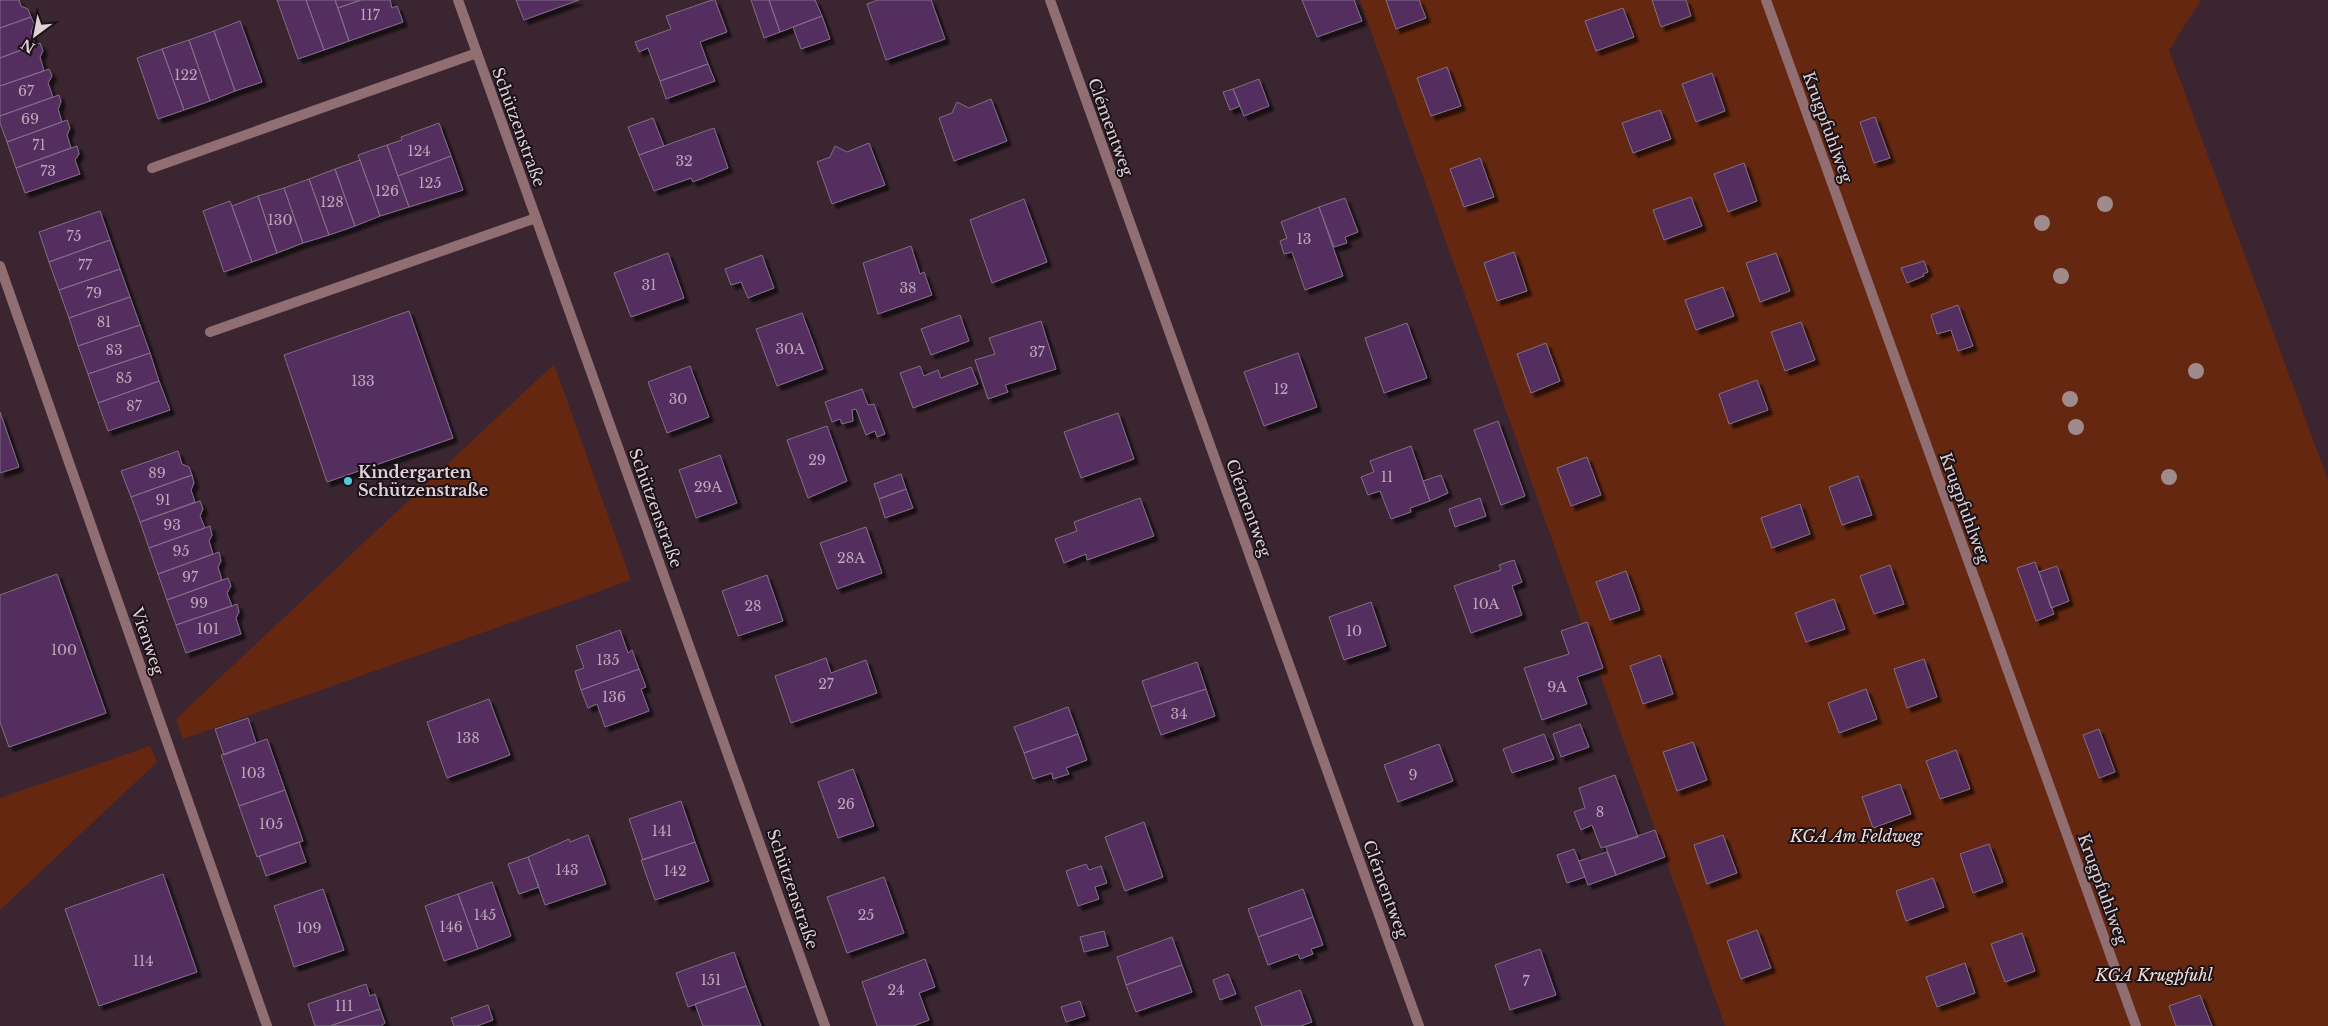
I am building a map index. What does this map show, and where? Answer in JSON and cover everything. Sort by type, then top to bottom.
[{"type":"street","name":"Schützenstraße","points":[[458,0],[825,1026]]},
{"type":"street","name":"Clémentweg","points":[[1050,0],[1419,1026]]},
{"type":"street","name":"Krugpfuhlweg","points":[[1766,0],[2136,1026]]},
{"type":"street","points":[[152,168],[478,53]]},
{"type":"street","points":[[210,332],[536,218]]},
{"type":"street","name":"Vienweg","points":[[0,266],[267,1026]]},
{"type":"green space","points":[[1360,0],[2201,0],[2169,50],[2328,480],[2328,1026],[1725,1026]]},
{"type":"green space","points":[[554,364],[631,580],[183,739],[176,719]]},
{"type":"green space","points":[[150,746],[157,762],[0,910],[0,798]]},
{"type":"building","points":[[0,0],[19,0],[21,6],[28,9],[31,17],[0,28]]},
{"type":"building","points":[[277,0],[306,0],[324,50],[298,59]]},
{"type":"building","points":[[306,0],[335,0],[349,41],[324,50]]},
{"type":"building","points":[[335,0],[361,0],[338,8]]},
{"type":"building","points":[[361,0],[390,0],[392,8],[397,6],[403,22],[349,41],[338,8]]},
{"type":"building","points":[[516,0],[579,0],[524,20]]},
{"type":"building","points":[[715,0],[727,32],[700,42],[708,64],[660,81],[648,48],[639,52],[635,42],[671,29],[666,16]]},
{"type":"building","points":[[751,0],[769,0],[780,32],[764,38]]},
{"type":"building","points":[[769,0],[815,0],[822,16],[780,32]]},
{"type":"building","points":[[878,0],[931,0],[945,39],[886,60],[867,4]]},
{"type":"building","points":[[1302,0],[1354,0],[1362,21],[1317,37]]},
{"type":"building","points":[[1386,0],[1419,0],[1426,18],[1396,29]]},
{"type":"building","points":[[1652,0],[1686,0],[1691,16],[1661,27]]},
{"type":"building","points":[[1623,8],[1634,37],[1596,51],[1585,21]]},
{"type":"building","points":[[822,16],[830,39],[801,49],[793,27]]},
{"type":"building","points":[[31,17],[34,24],[31,32],[35,45],[0,58],[0,28]]},
{"type":"building","points":[[240,21],[262,82],[235,91],[214,31]]},
{"type":"building","points":[[214,31],[235,91],[210,101],[189,40]]},
{"type":"building","points":[[189,40],[210,101],[184,110],[162,49]]},
{"type":"building","points":[[40,43],[43,51],[40,57],[44,71],[0,86],[0,58]]},
{"type":"building","points":[[162,49],[184,110],[158,119],[137,58]]},
{"type":"building","points":[[708,64],[715,81],[666,99],[660,81]]},
{"type":"building","points":[[1447,67],[1461,106],[1431,116],[1417,78]]},
{"type":"building","points":[[49,69],[52,76],[48,83],[53,97],[0,116],[0,86]]},
{"type":"building","points":[[1712,73],[1725,111],[1696,122],[1682,84]]},
{"type":"building","points":[[1259,79],[1269,106],[1244,116],[1233,89]]},
{"type":"building","points":[[1233,89],[1240,106],[1230,110],[1223,92]]},
{"type":"building","points":[[59,95],[61,102],[58,109],[62,122],[7,142],[0,123],[0,116]]},
{"type":"building","points":[[991,99],[1007,141],[954,161],[939,118],[952,113],[957,102],[969,108]]},
{"type":"building","points":[[1660,110],[1671,139],[1633,153],[1622,123]]},
{"type":"building","points":[[1875,117],[1890,158],[1874,163],[1860,122]]},
{"type":"building","points":[[653,118],[664,146],[639,155],[628,127]]},
{"type":"building","points":[[67,120],[70,128],[67,135],[71,148],[16,168],[7,142]]},
{"type":"building","points":[[439,123],[451,156],[398,176],[387,145],[402,140],[401,137]]},
{"type":"building","points":[[714,128],[728,168],[693,182],[691,178],[654,191],[639,155]]},
{"type":"building","points":[[869,143],[885,185],[832,204],[817,162],[830,157],[835,146],[847,152]]},
{"type":"building","points":[[387,145],[409,207],[380,216],[358,155]]},
{"type":"building","points":[[77,146],[79,154],[75,160],[80,174],[25,193],[16,168]]},
{"type":"building","points":[[451,156],[463,190],[409,207],[398,176]]},
{"type":"building","points":[[1480,158],[1494,197],[1464,207],[1450,169]]},
{"type":"building","points":[[360,160],[380,216],[355,226],[335,169]]},
{"type":"building","points":[[1744,163],[1757,201],[1728,212],[1714,174]]},
{"type":"building","points":[[335,169],[355,226],[329,235],[309,179]]},
{"type":"building","points":[[309,179],[329,235],[303,243],[284,188]]},
{"type":"building","points":[[284,188],[303,243],[277,253],[258,196]]},
{"type":"building","points":[[258,196],[277,253],[252,262],[232,206]]},
{"type":"building","points":[[1691,197],[1702,226],[1664,240],[1653,210]]},
{"type":"building","points":[[1345,198],[1358,232],[1345,237],[1347,243],[1334,247],[1319,207]]},
{"type":"building","points":[[1024,199],[1047,262],[992,283],[970,220]]},
{"type":"building","points":[[230,201],[252,262],[224,272],[203,211]]},
{"type":"building","points":[[1319,207],[1343,276],[1305,290],[1292,252],[1284,254],[1280,241],[1287,238],[1281,222]]},
{"type":"building","points":[[100,211],[110,240],[49,262],[39,232]]},
{"type":"building","points":[[110,240],[120,269],[59,290],[49,262]]},
{"type":"building","points":[[911,246],[920,274],[924,272],[932,295],[878,314],[863,263]]},
{"type":"building","points":[[1514,252],[1527,291],[1497,301],[1484,263]]},
{"type":"building","points":[[668,253],[684,298],[631,317],[614,273]]},
{"type":"building","points":[[1776,253],[1790,291],[1760,302],[1746,263]]},
{"type":"building","points":[[762,255],[774,288],[748,298],[741,282],[731,285],[725,269]]},
{"type":"building","points":[[1924,261],[1928,272],[1923,274],[1924,276],[1907,283],[1901,268]]},
{"type":"building","points":[[120,269],[130,297],[69,318],[59,290]]},
{"type":"building","points":[[1723,287],[1734,316],[1696,330],[1685,300]]},
{"type":"building","points":[[130,297],[140,325],[78,346],[69,318]]},
{"type":"building","points":[[1958,305],[1973,346],[1958,351],[1951,330],[1937,334],[1931,315]]},
{"type":"building","points":[[409,311],[453,438],[327,482],[284,355]]},
{"type":"building","points":[[802,313],[823,369],[777,386],[756,329]]},
{"type":"building","points":[[960,315],[969,341],[931,355],[921,329]]},
{"type":"building","points":[[1041,321],[1056,369],[1005,385],[1008,392],[988,399],[975,360],[995,354],[989,338]]},
{"type":"building","points":[[1801,322],[1815,360],[1785,371],[1771,332]]},
{"type":"building","points":[[1407,323],[1427,378],[1384,393],[1365,338]]},
{"type":"building","points":[[140,325],[150,353],[88,374],[78,346]]},
{"type":"building","points":[[1546,343],[1560,381],[1531,393],[1517,354]]},
{"type":"building","points":[[150,353],[159,381],[98,403],[88,374]]},
{"type":"building","points":[[1298,353],[1317,407],[1264,426],[1244,372]]},
{"type":"building","points":[[690,366],[709,417],[667,433],[648,382]]},
{"type":"building","points":[[920,366],[924,376],[938,370],[941,378],[971,367],[978,384],[913,408],[900,373]]},
{"type":"building","points":[[1757,380],[1768,410],[1729,424],[1719,394]]},
{"type":"building","points":[[159,381],[170,410],[108,431],[98,403]]},
{"type":"building","points":[[862,389],[868,405],[874,404],[885,434],[877,437],[875,431],[866,435],[856,409],[852,410],[853,421],[842,424],[840,419],[832,422],[825,402]]},
{"type":"building","points":[[0,412],[19,467],[0,473]]},
{"type":"building","points":[[1118,413],[1134,459],[1081,478],[1064,432]]},
{"type":"building","points":[[1498,421],[1525,496],[1501,505],[1474,430]]},
{"type":"building","points":[[827,426],[847,481],[808,498],[787,440]]},
{"type":"building","points":[[1411,446],[1430,501],[1410,508],[1411,512],[1391,519],[1380,491],[1368,495],[1361,477],[1374,472],[1370,461]]},
{"type":"building","points":[[178,451],[182,464],[189,467],[192,475],[131,497],[121,471]]},
{"type":"building","points":[[720,455],[737,503],[696,518],[679,470]]},
{"type":"building","points":[[1587,457],[1601,495],[1571,506],[1557,468]]},
{"type":"building","points":[[901,474],[906,489],[879,499],[874,484]]},
{"type":"building","points":[[192,475],[194,483],[191,490],[195,502],[140,522],[131,497]]},
{"type":"building","points":[[1441,475],[1448,493],[1430,501],[1423,481]]},
{"type":"building","points":[[1858,476],[1872,515],[1842,525],[1829,487]]},
{"type":"building","points":[[906,489],[913,508],[885,518],[879,499]]},
{"type":"building","points":[[1140,498],[1154,536],[1087,560],[1086,554],[1064,563],[1055,539],[1077,531],[1074,522]]},
{"type":"building","points":[[1480,498],[1486,516],[1455,527],[1449,509]]},
{"type":"building","points":[[200,501],[203,509],[200,516],[205,528],[149,548],[140,522]]},
{"type":"building","points":[[1800,504],[1810,534],[1772,548],[1761,518]]},
{"type":"building","points":[[210,526],[212,535],[209,541],[213,554],[158,574],[149,548]]},
{"type":"building","points":[[866,527],[882,573],[837,589],[820,543]]},
{"type":"building","points":[[219,552],[221,561],[218,567],[222,580],[167,600],[158,574]]},
{"type":"building","points":[[1514,560],[1522,582],[1512,586],[1522,615],[1471,633],[1454,586],[1501,570],[1499,565]]},
{"type":"building","points":[[2035,562],[2054,614],[2036,621],[2017,568]]},
{"type":"building","points":[[1890,565],[1904,604],[1874,614],[1860,576]]},
{"type":"building","points":[[2057,566],[2069,601],[2051,608],[2039,572]]},
{"type":"building","points":[[1626,571],[1640,610],[1610,620],[1596,582]]},
{"type":"building","points":[[57,574],[106,713],[9,747],[0,722],[0,595]]},
{"type":"building","points":[[767,575],[783,621],[738,636],[722,591]]},
{"type":"building","points":[[228,578],[231,586],[227,593],[232,606],[176,625],[167,600]]},
{"type":"building","points":[[1834,599],[1845,629],[1806,642],[1795,613]]},
{"type":"building","points":[[1371,602],[1386,646],[1344,660],[1329,617]]},
{"type":"building","points":[[237,604],[239,612],[236,618],[241,634],[186,653],[176,625]]},
{"type":"building","points":[[1587,622],[1603,668],[1577,677],[1587,704],[1542,720],[1524,668],[1569,654],[1561,631]]},
{"type":"building","points":[[620,630],[628,653],[632,650],[639,669],[581,690],[575,671],[584,668],[576,646]]},
{"type":"building","points":[[1660,655],[1673,694],[1643,704],[1630,666]]},
{"type":"building","points":[[826,658],[831,673],[866,660],[877,693],[791,723],[775,676]]},
{"type":"building","points":[[1924,659],[1937,697],[1907,708],[1894,669]]},
{"type":"building","points":[[1197,662],[1206,689],[1151,707],[1142,681]]},
{"type":"building","points":[[639,669],[646,687],[641,689],[649,711],[605,727],[597,704],[588,708],[581,690]]},
{"type":"building","points":[[1206,689],[1215,716],[1161,735],[1151,707]]},
{"type":"building","points":[[1866,689],[1877,719],[1839,733],[1828,703]]},
{"type":"building","points":[[489,699],[510,755],[447,778],[427,722]]},
{"type":"building","points":[[1068,707],[1078,734],[1024,753],[1014,727]]},
{"type":"building","points":[[248,718],[256,743],[224,755],[215,729]]},
{"type":"building","points":[[1580,724],[1589,747],[1561,757],[1553,734]]},
{"type":"building","points":[[2099,729],[2115,772],[2099,778],[2083,735]]},
{"type":"building","points":[[1078,734],[1087,760],[1066,768],[1069,774],[1053,779],[1052,773],[1033,779],[1024,753]]},
{"type":"building","points":[[1544,734],[1554,759],[1512,773],[1503,749]]},
{"type":"building","points":[[267,739],[285,790],[239,806],[221,755]]},
{"type":"building","points":[[1693,742],[1707,780],[1677,791],[1663,752]]},
{"type":"building","points":[[1439,744],[1453,781],[1398,802],[1384,765]]},
{"type":"building","points":[[1956,750],[1970,789],[1940,799],[1926,761]]},
{"type":"building","points":[[853,769],[874,826],[838,838],[818,782]]},
{"type":"building","points":[[1615,775],[1638,837],[1601,848],[1592,825],[1581,830],[1574,812],[1585,808],[1579,788]]},
{"type":"building","points":[[1900,784],[1911,814],[1873,828],[1862,797]]},
{"type":"building","points":[[285,790],[303,841],[257,857],[239,806]]},
{"type":"building","points":[[681,801],[695,842],[643,860],[629,819]]},
{"type":"building","points":[[1144,822],[1163,877],[1125,891],[1105,837]]},
{"type":"building","points":[[1655,830],[1665,857],[1616,875],[1606,847]]},
{"type":"building","points":[[588,835],[606,884],[545,905],[528,857],[569,839],[570,842]]},
{"type":"building","points":[[1723,835],[1737,873],[1707,884],[1694,845]]},
{"type":"building","points":[[299,842],[306,862],[266,876],[259,856]]},
{"type":"building","points":[[695,842],[709,881],[655,900],[641,860]]},
{"type":"building","points":[[1989,844],[2003,882],[1973,893],[1960,854]]},
{"type":"building","points":[[1574,849],[1585,877],[1567,883],[1557,855]]},
{"type":"building","points":[[1607,852],[1616,875],[1588,885],[1579,861]]},
{"type":"building","points":[[528,857],[539,887],[519,894],[508,864]]},
{"type":"building","points":[[1086,864],[1089,870],[1101,866],[1107,883],[1095,887],[1099,899],[1078,906],[1066,871]]},
{"type":"building","points":[[163,874],[197,972],[99,1006],[65,909]]},
{"type":"building","points":[[884,877],[904,933],[847,953],[827,897]]},
{"type":"building","points":[[1933,878],[1944,907],[1906,921],[1896,891]]},
{"type":"building","points":[[492,882],[511,936],[478,949],[458,894]]},
{"type":"building","points":[[323,889],[344,950],[294,967],[274,906]]},
{"type":"building","points":[[1303,889],[1313,917],[1258,937],[1248,909]]},
{"type":"building","points":[[458,894],[478,949],[444,961],[425,906]]},
{"type":"building","points":[[1313,917],[1323,945],[1311,949],[1313,954],[1300,959],[1298,954],[1268,965],[1258,937]]},
{"type":"building","points":[[1757,930],[1771,968],[1741,979],[1727,941]]},
{"type":"building","points":[[1104,931],[1108,946],[1084,952],[1080,937]]},
{"type":"building","points":[[2022,933],[2035,971],[2005,982],[1991,944]]},
{"type":"building","points":[[1172,937],[1182,965],[1126,985],[1117,957]]},
{"type":"building","points":[[1540,949],[1556,995],[1510,1010],[1495,965]]},
{"type":"building","points":[[734,952],[746,986],[688,1007],[676,973]]},
{"type":"building","points":[[925,959],[935,987],[919,993],[929,1020],[913,1026],[877,1026],[862,982]]},
{"type":"building","points":[[1965,963],[1975,993],[1937,1007],[1926,977]]},
{"type":"building","points":[[1182,965],[1192,992],[1136,1012],[1126,985]]},
{"type":"building","points":[[1228,974],[1236,994],[1220,1000],[1213,980]]},
{"type":"building","points":[[366,984],[370,996],[375,994],[380,1009],[330,1026],[315,1026],[308,1004]]},
{"type":"building","points":[[746,986],[761,1026],[703,1026],[695,1004]]},
{"type":"building","points":[[1300,990],[1312,1022],[1300,1026],[1262,1026],[1255,1007]]},
{"type":"building","points":[[2200,995],[2212,1026],[2176,1026],[2169,1006]]},
{"type":"building","points":[[1080,1001],[1085,1016],[1066,1022],[1061,1007]]},
{"type":"building","points":[[488,1005],[493,1020],[477,1026],[454,1026],[451,1018]]},
{"type":"building","points":[[380,1009],[385,1023],[381,1026],[330,1026]]},
{"type":"place","name":"Kindergarten Schützenstraße","points":[[348,481]]},
{"type":"park label","name":"KGA Am Feldweg","points":[[1856,836]]},
{"type":"park label","name":"KGA Krugpfuhl","points":[[2154,975]]}]
